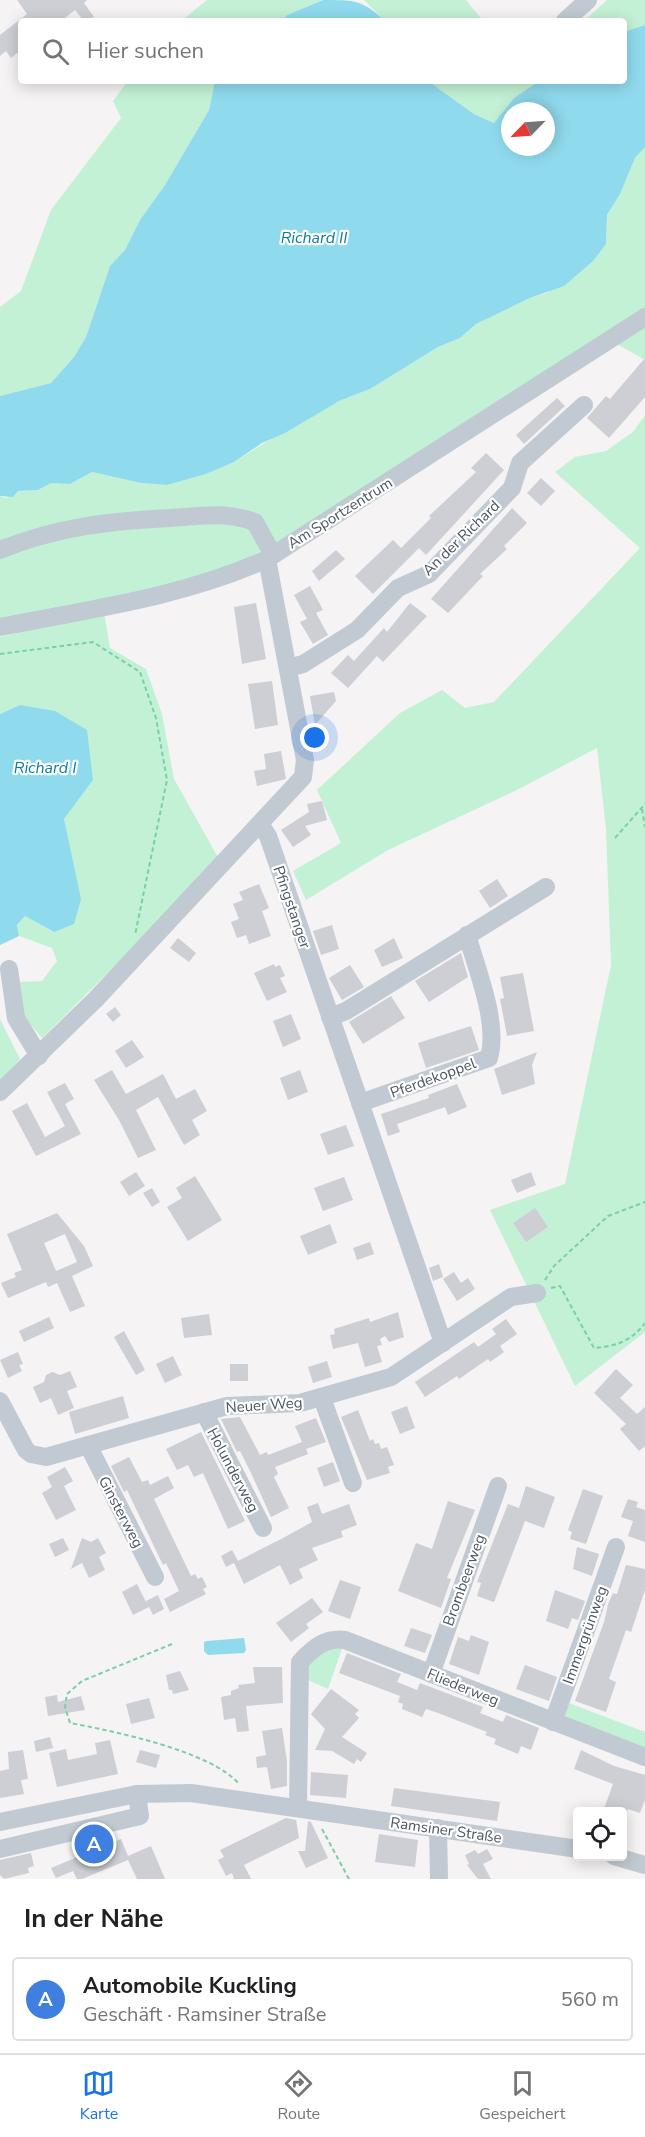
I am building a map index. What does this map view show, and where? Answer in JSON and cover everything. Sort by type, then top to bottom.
[{"type":"street","points":[[568,18],[588,0]]},
{"type":"street","name":"Am Sportzentrum","points":[[0,627],[191,588],[236,573],[270,557],[645,317]]},
{"type":"street","name":"An der Richard","points":[[288,668],[303,664],[357,630],[398,588],[429,574],[512,488],[520,463],[584,405]]},
{"type":"street","points":[[0,550],[35,536],[93,524],[232,514],[255,522],[270,557],[305,771],[299,783],[261,825],[39,1056],[0,1092]]},
{"type":"street","name":"Pfingstanger","points":[[261,825],[268,836],[443,1343]]},
{"type":"street","points":[[330,1017],[346,1011],[546,886]]},
{"type":"street","name":"Pferdekoppel","points":[[360,1103],[489,1058],[493,1043],[484,996],[467,935]]},
{"type":"street","points":[[9,969],[16,1018],[39,1056]]},
{"type":"street","name":"Neuer Weg","points":[[0,1401],[22,1443],[31,1454],[46,1457],[204,1412],[239,1404],[300,1403],[397,1375],[511,1297],[537,1293]]},
{"type":"street","points":[[322,1398],[353,1484]]},
{"type":"street","name":"Holunderweg","points":[[204,1412],[263,1528]]},
{"type":"street","name":"Ginsterweg","points":[[88,1445],[155,1577]]},
{"type":"street","name":"Brombeerweg","points":[[431,1674],[498,1486]]},
{"type":"street","name":"Immergrünweg","points":[[553,1722],[616,1547]]},
{"type":"street","name":"Fliederweg","points":[[306,1810],[300,1662],[319,1645],[333,1638],[345,1640],[645,1757]]},
{"type":"street","name":"Ramsiner Straße","points":[[0,1822],[137,1794],[191,1793],[573,1849]]},
{"type":"street","points":[[0,1849],[140,1816],[137,1794]]},
{"type":"street","points":[[438,1828],[439,1879]]},
{"type":"street","points":[[627,1860],[645,1865]]},
{"type":"path","points":[[0,654],[93,642],[140,672],[156,718],[167,780],[128,964]]},
{"type":"path","points":[[615,838],[645,804]]},
{"type":"path","points":[[642,809],[645,827]]},
{"type":"path","points":[[554,1266],[608,1216],[645,1202]]},
{"type":"path","points":[[537,1293],[560,1286],[594,1348],[615,1347],[635,1336],[645,1323]]},
{"type":"path","points":[[172,1644],[82,1681],[67,1694],[66,1707],[70,1723],[141,1738],[212,1766],[238,1783],[241,1799]]},
{"type":"path","points":[[306,1810],[349,1879]]},
{"type":"green space","points":[[207,0],[322,0],[284,18],[185,18]]},
{"type":"green space","points":[[364,0],[466,0],[481,18],[382,18]]},
{"type":"green space","points":[[607,0],[645,0],[645,25],[627,31],[627,18],[587,18]]},
{"type":"green space","points":[[126,84],[214,84],[209,110],[165,185],[140,220],[125,250],[110,266],[86,337],[74,357],[51,383],[0,396],[0,307],[21,291],[51,210],[121,118],[113,101]]},
{"type":"green space","points":[[432,84],[535,84],[511,102],[501,102],[501,114],[494,123],[474,114]]},
{"type":"green space","points":[[645,147],[645,309],[293,535],[236,564],[188,580],[0,621],[0,496],[6,498],[18,491],[38,490],[51,483],[70,484],[92,472],[141,483],[167,485],[206,474],[234,462],[305,418],[370,389],[438,347],[460,338],[476,324],[530,298],[547,293],[606,244],[607,215],[620,194],[635,158]]},
{"type":"green space","points":[[645,325],[645,360],[617,344]]},
{"type":"green space","points":[[645,415],[645,1332],[575,1386],[490,1210],[565,1184],[611,965],[606,829],[597,748],[517,790],[388,850],[306,900],[293,871],[341,843],[317,790],[400,713],[442,690],[465,708],[494,702],[640,548],[555,472],[575,457],[606,451],[633,432]]},
{"type":"green space","points":[[104,612],[110,648],[146,669],[162,714],[174,779],[220,861],[42,1038],[24,1017],[17,982],[42,981],[57,961],[52,948],[19,936],[17,925],[25,916],[53,932],[69,847],[64,819],[93,780],[20,705],[0,714],[0,637]]},
{"type":"green space","points":[[0,1019],[20,1059],[0,1084]]},
{"type":"green space","points":[[345,1640],[328,1689],[299,1676],[300,1662]]},
{"type":"green space","points":[[561,1700],[645,1732],[645,1757],[553,1722]]},
{"type":"water","points":[[323,0],[343,0],[364,5],[381,18],[284,18]]},
{"type":"water","name":"Richard II","points":[[645,25],[645,147],[635,158],[620,194],[607,215],[606,244],[593,261],[564,286],[530,298],[476,324],[460,338],[438,347],[370,389],[339,401],[285,433],[262,443],[234,462],[206,474],[167,485],[141,483],[92,472],[70,484],[51,483],[38,490],[18,491],[13,497],[0,496],[0,396],[51,383],[74,357],[86,337],[110,266],[125,250],[140,220],[165,185],[209,110],[214,84],[432,84],[474,114],[494,123],[501,114],[501,156],[555,156],[555,102],[511,102],[535,84],[627,84],[627,31]]},
{"type":"water","name":"Richard I","points":[[20,705],[55,711],[87,730],[93,780],[64,819],[81,899],[74,924],[54,932],[25,916],[17,925],[19,936],[0,945],[0,714]]},
{"type":"water","points":[[244,1638],[246,1650],[244,1653],[208,1655],[204,1651],[204,1642],[207,1641]]},
{"type":"building","points":[[17,0],[87,0],[84,3],[94,17],[82,18],[75,10],[65,18],[22,18],[27,14]]},
{"type":"building","points":[[18,21],[18,52],[11,58],[6,51],[0,56],[0,35]]},
{"type":"building","points":[[645,358],[645,397],[609,438],[587,418],[606,396],[610,399]]},
{"type":"building","points":[[557,398],[565,406],[524,444],[516,435]]},
{"type":"building","points":[[486,453],[504,470],[426,555],[419,548],[373,594],[355,576],[393,540],[401,548],[431,518],[429,516],[476,472],[471,468]]},
{"type":"building","points":[[541,478],[555,491],[541,506],[527,493]]},
{"type":"building","points":[[512,508],[527,523],[504,546],[507,549],[480,574],[483,576],[448,613],[431,599]]},
{"type":"building","points":[[336,550],[345,559],[319,581],[312,571]]},
{"type":"building","points":[[310,586],[323,610],[316,613],[328,635],[313,644],[300,622],[307,619],[294,595]]},
{"type":"building","points":[[256,603],[266,659],[242,664],[234,607]]},
{"type":"building","points":[[410,603],[427,616],[383,662],[377,656],[348,688],[331,673],[348,655],[354,661],[384,628],[387,632]]},
{"type":"building","points":[[272,681],[278,725],[255,729],[248,684]]},
{"type":"building","points":[[334,692],[336,701],[315,725],[310,696]]},
{"type":"building","points":[[281,751],[286,779],[257,786],[254,771],[266,769],[264,754]]},
{"type":"building","points":[[322,801],[327,820],[305,826],[311,835],[293,847],[281,830],[309,812],[307,804]]},
{"type":"building","points":[[497,879],[508,896],[490,908],[479,891]]},
{"type":"building","points":[[259,884],[269,908],[262,911],[271,936],[249,944],[246,935],[237,938],[231,922],[239,919],[233,904],[243,900],[239,892]]},
{"type":"building","points":[[332,925],[339,949],[321,955],[313,931]]},
{"type":"building","points":[[178,938],[196,953],[189,962],[170,948]]},
{"type":"building","points":[[394,938],[403,958],[382,967],[374,950]]},
{"type":"building","points":[[461,953],[468,977],[429,1002],[415,981]]},
{"type":"building","points":[[274,964],[275,967],[280,965],[285,976],[280,978],[287,992],[267,1001],[254,973]]},
{"type":"building","points":[[350,965],[364,987],[342,1000],[329,978]]},
{"type":"building","points":[[523,973],[534,1031],[507,1036],[500,999],[504,998],[500,977]]},
{"type":"building","points":[[391,996],[405,1018],[363,1044],[349,1022]]},
{"type":"building","points":[[115,1007],[121,1015],[113,1022],[106,1014]]},
{"type":"building","points":[[291,1014],[301,1039],[283,1047],[273,1021]]},
{"type":"building","points":[[471,1026],[479,1050],[426,1068],[418,1043]]},
{"type":"building","points":[[132,1040],[144,1057],[126,1068],[115,1051]]},
{"type":"building","points":[[537,1052],[532,1065],[535,1084],[502,1095],[494,1069]]},
{"type":"building","points":[[112,1070],[126,1094],[163,1074],[176,1099],[195,1089],[207,1111],[192,1120],[200,1135],[184,1145],[158,1097],[136,1110],[156,1150],[138,1158],[119,1120],[94,1080]]},
{"type":"building","points":[[300,1070],[308,1092],[288,1100],[280,1078]]},
{"type":"building","points":[[65,1083],[74,1099],[65,1104],[81,1134],[36,1156],[12,1111],[27,1103],[45,1137],[65,1126],[47,1092]]},
{"type":"building","points":[[457,1084],[467,1107],[448,1115],[445,1107],[397,1124],[400,1132],[388,1136],[381,1114],[429,1098],[428,1095]]},
{"type":"building","points":[[346,1125],[354,1146],[328,1155],[320,1134]]},
{"type":"building","points":[[136,1172],[145,1186],[129,1196],[120,1182]]},
{"type":"building","points":[[531,1172],[536,1185],[517,1193],[511,1180]]},
{"type":"building","points":[[195,1176],[222,1220],[188,1241],[167,1207],[182,1198],[176,1188]]},
{"type":"building","points":[[344,1177],[353,1200],[323,1211],[314,1188]]},
{"type":"building","points":[[152,1188],[160,1202],[152,1207],[143,1193]]},
{"type":"building","points":[[535,1208],[548,1227],[526,1242],[513,1223]]},
{"type":"building","points":[[57,1213],[84,1246],[93,1266],[72,1276],[85,1306],[70,1312],[57,1283],[48,1287],[46,1282],[8,1298],[1,1283],[16,1277],[14,1273],[22,1270],[7,1234]],"holes":[[[65,1234],[77,1262],[56,1271],[44,1243]]]},
{"type":"building","points":[[330,1224],[337,1243],[308,1255],[300,1236]]},
{"type":"building","points":[[370,1242],[374,1254],[357,1260],[353,1248]]},
{"type":"building","points":[[439,1264],[443,1277],[433,1281],[429,1268]]},
{"type":"building","points":[[454,1272],[461,1283],[468,1278],[475,1289],[457,1301],[443,1279]]},
{"type":"building","points":[[398,1312],[404,1337],[389,1342],[385,1336],[380,1339],[382,1345],[377,1346],[382,1362],[365,1367],[358,1343],[333,1349],[330,1335],[335,1334],[334,1329],[369,1318],[370,1322]]},
{"type":"building","points":[[209,1314],[212,1335],[184,1338],[181,1318]]},
{"type":"building","points":[[49,1317],[54,1328],[24,1342],[19,1331]]},
{"type":"building","points":[[506,1319],[517,1334],[500,1346],[504,1352],[490,1362],[488,1359],[459,1379],[457,1376],[425,1397],[415,1382],[474,1342],[478,1347],[496,1334],[492,1329]]},
{"type":"building","points":[[124,1331],[145,1370],[136,1375],[114,1337]]},
{"type":"building","points":[[18,1352],[23,1364],[19,1365],[22,1371],[8,1378],[0,1360]]},
{"type":"building","points":[[173,1356],[182,1375],[165,1383],[156,1364]]},
{"type":"building","points":[[327,1361],[332,1377],[313,1383],[308,1367]]},
{"type":"building","points":[[230,1364],[248,1364],[248,1381],[230,1381]]},
{"type":"building","points":[[616,1369],[633,1385],[620,1398],[637,1414],[645,1407],[645,1446],[639,1451],[620,1429],[626,1424],[594,1393]]},
{"type":"building","points":[[70,1371],[77,1387],[67,1391],[74,1408],[58,1415],[51,1398],[40,1403],[33,1387],[44,1382],[46,1375],[52,1372],[60,1375]]},
{"type":"building","points":[[123,1396],[129,1418],[75,1434],[69,1412]]},
{"type":"building","points":[[407,1406],[415,1428],[400,1434],[391,1412]]},
{"type":"building","points":[[358,1410],[370,1441],[373,1439],[375,1444],[379,1443],[381,1449],[387,1447],[394,1465],[388,1467],[390,1473],[367,1480],[341,1417]]},
{"type":"building","points":[[240,1417],[260,1455],[267,1452],[268,1455],[302,1442],[295,1426],[316,1418],[326,1442],[306,1449],[308,1454],[275,1467],[278,1474],[274,1477],[289,1508],[271,1517],[240,1451],[237,1452],[221,1419]]},
{"type":"building","points":[[201,1432],[245,1521],[228,1529],[203,1473],[194,1477],[188,1465],[177,1470],[166,1449]]},
{"type":"building","points":[[129,1457],[142,1482],[148,1480],[150,1485],[168,1476],[174,1488],[154,1499],[191,1576],[195,1574],[198,1579],[202,1577],[207,1587],[203,1589],[206,1594],[170,1612],[164,1599],[179,1591],[166,1563],[163,1565],[127,1490],[124,1492],[111,1466]]},
{"type":"building","points":[[333,1462],[340,1481],[324,1487],[317,1468]]},
{"type":"building","points":[[65,1467],[73,1481],[64,1486],[76,1510],[56,1520],[42,1493],[52,1487],[47,1477]]},
{"type":"building","points":[[526,1486],[555,1497],[544,1528],[525,1521],[494,1602],[477,1596],[481,1583],[477,1582],[508,1504],[519,1508]]},
{"type":"building","points":[[583,1489],[603,1496],[586,1544],[570,1539],[572,1532],[568,1530]]},
{"type":"building","points":[[628,1499],[638,1502],[636,1507],[645,1510],[645,1542],[628,1536],[633,1521],[621,1517]]},
{"type":"building","points":[[448,1501],[475,1510],[447,1578],[451,1579],[441,1608],[398,1591],[416,1543],[432,1549]]},
{"type":"building","points":[[318,1503],[322,1514],[349,1504],[357,1525],[341,1531],[343,1537],[312,1548],[318,1560],[299,1569],[303,1578],[290,1585],[280,1565],[244,1584],[234,1563],[226,1567],[221,1556],[232,1550],[238,1561],[312,1522],[307,1507]]},
{"type":"building","points":[[63,1538],[69,1550],[55,1557],[49,1544]]},
{"type":"building","points":[[82,1538],[91,1542],[98,1538],[106,1553],[99,1557],[105,1570],[89,1578],[82,1563],[71,1569]]},
{"type":"building","points":[[577,1547],[599,1554],[592,1576],[573,1569]]},
{"type":"building","points":[[626,1565],[645,1569],[645,1590],[631,1632],[626,1630],[609,1679],[616,1682],[606,1712],[575,1701],[604,1622],[608,1604],[613,1593],[617,1594]]},
{"type":"building","points":[[340,1580],[361,1587],[350,1619],[328,1611]]},
{"type":"building","points":[[137,1584],[147,1604],[146,1601],[158,1595],[164,1609],[153,1615],[149,1607],[133,1615],[122,1592]]},
{"type":"building","points":[[555,1590],[585,1601],[578,1620],[572,1618],[568,1629],[546,1621]]},
{"type":"building","points":[[312,1598],[323,1612],[306,1624],[309,1628],[291,1642],[276,1623]]},
{"type":"building","points":[[411,1628],[432,1635],[425,1653],[404,1646]]},
{"type":"building","points":[[471,1635],[489,1642],[479,1675],[449,1664],[458,1637],[469,1641]]},
{"type":"building","points":[[347,1653],[401,1674],[397,1682],[417,1690],[420,1683],[483,1707],[480,1713],[503,1722],[506,1715],[539,1728],[531,1750],[521,1746],[518,1754],[494,1744],[496,1739],[485,1735],[487,1732],[426,1709],[422,1717],[402,1709],[403,1704],[398,1702],[400,1696],[339,1673]]},
{"type":"building","points":[[525,1665],[557,1677],[549,1701],[516,1689]]},
{"type":"building","points":[[253,1667],[282,1667],[283,1703],[246,1706],[249,1731],[237,1732],[235,1718],[224,1720],[221,1697],[231,1695],[231,1691],[239,1688],[238,1685],[255,1683]]},
{"type":"building","points":[[180,1671],[189,1690],[173,1694],[172,1690],[169,1690],[166,1675]]},
{"type":"building","points":[[331,1689],[359,1710],[355,1714],[359,1718],[342,1737],[367,1753],[361,1762],[357,1759],[354,1764],[332,1751],[315,1750],[325,1729],[311,1714]]},
{"type":"building","points":[[57,1695],[58,1702],[81,1696],[85,1710],[48,1716],[45,1697]]},
{"type":"building","points":[[149,1698],[155,1718],[131,1724],[126,1704]]},
{"type":"building","points":[[282,1728],[287,1761],[287,1786],[271,1789],[267,1767],[257,1768],[256,1757],[266,1755],[262,1731]]},
{"type":"building","points":[[50,1737],[53,1748],[36,1752],[34,1741]]},
{"type":"building","points":[[110,1740],[118,1774],[57,1787],[49,1753],[66,1749],[68,1760],[97,1754],[95,1743]]},
{"type":"building","points":[[23,1750],[28,1779],[21,1780],[24,1794],[0,1798],[0,1771],[9,1769],[8,1752]]},
{"type":"building","points":[[140,1750],[160,1755],[156,1768],[136,1762]]},
{"type":"building","points":[[581,1750],[614,1766],[645,1775],[645,1800],[640,1813],[628,1809],[627,1812],[627,1807],[605,1807],[613,1784],[574,1769]]},
{"type":"building","points":[[311,1772],[348,1775],[346,1798],[310,1795]]},
{"type":"building","points":[[394,1788],[500,1802],[497,1821],[391,1806]]},
{"type":"building","points":[[286,1818],[296,1820],[299,1838],[244,1865],[251,1879],[234,1879],[232,1873],[226,1876],[218,1860],[224,1857],[220,1850]]},
{"type":"building","points":[[308,1821],[311,1822],[328,1858],[306,1868],[298,1851],[305,1851]]},
{"type":"building","points":[[379,1834],[418,1840],[415,1867],[375,1862]]},
{"type":"building","points":[[121,1839],[128,1856],[151,1846],[165,1879],[137,1879],[128,1860],[82,1879],[77,1879],[73,1871],[56,1878],[51,1868]]},
{"type":"building","points":[[487,1849],[493,1859],[483,1864],[491,1879],[478,1879],[467,1865],[469,1864],[465,1855],[475,1850],[478,1854]]},
{"type":"building","points":[[31,1853],[34,1866],[28,1868],[29,1873],[4,1879],[0,1875],[0,1860]]},
{"type":"place","name":"Automobile Kuckling","points":[[94,1844]]}]
